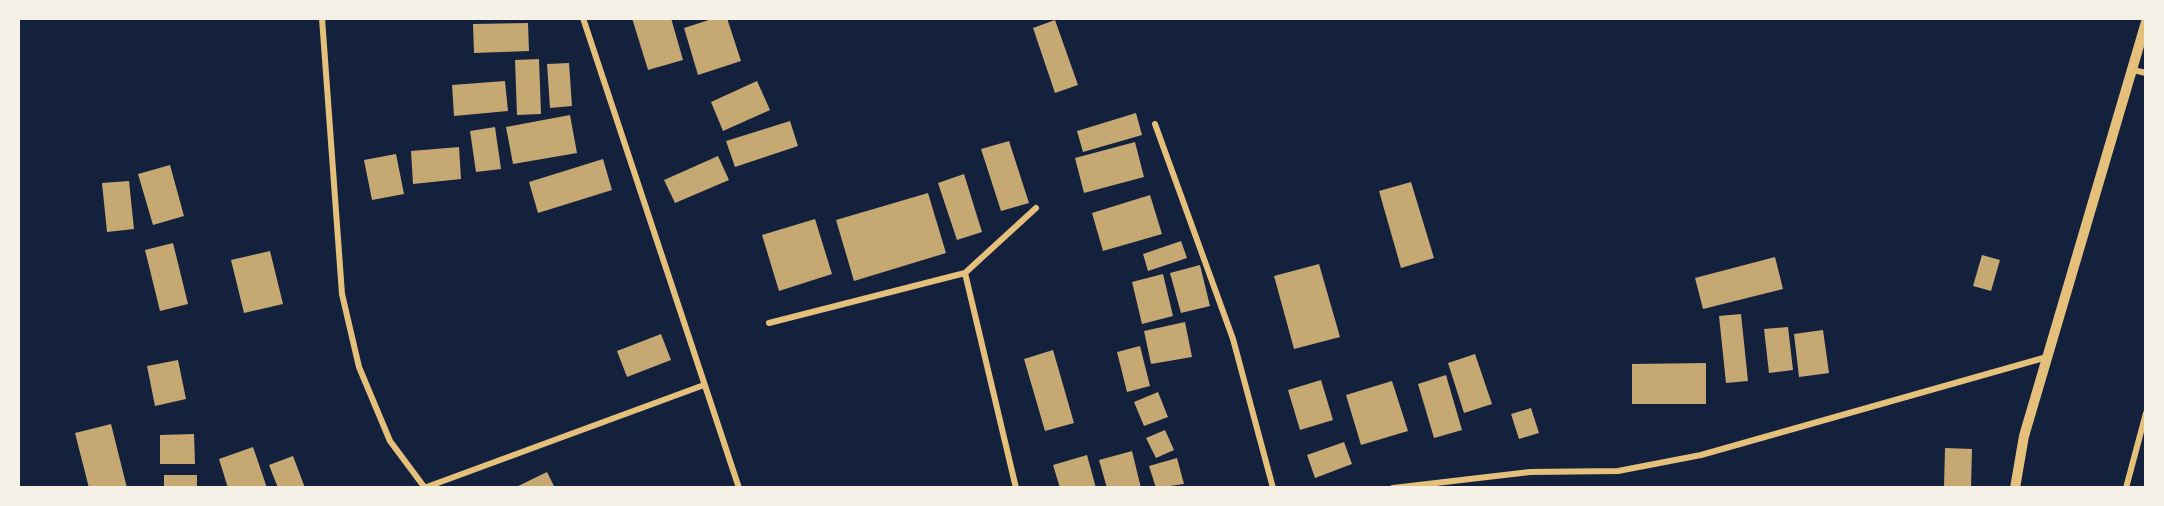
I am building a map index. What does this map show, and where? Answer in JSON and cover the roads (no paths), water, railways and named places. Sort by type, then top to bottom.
[{"type":"street","points":[[322,18],[342,294],[359,367],[390,441],[425,488],[704,385]]},
{"type":"street","points":[[583,18],[739,488]]},
{"type":"street","points":[[2015,488],[2024,436],[2145,28]]},
{"type":"street","points":[[2133,70],[2146,73]]},
{"type":"street","points":[[1155,124],[1233,339],[1273,488]]},
{"type":"street","points":[[769,323],[965,273],[1036,208]]},
{"type":"street","points":[[965,273],[1016,488]]},
{"type":"street","points":[[1393,488],[1530,472],[1618,471],[1701,455],[2047,357]]},
{"type":"street","points":[[2126,488],[2144,429],[2146,412]]}]
